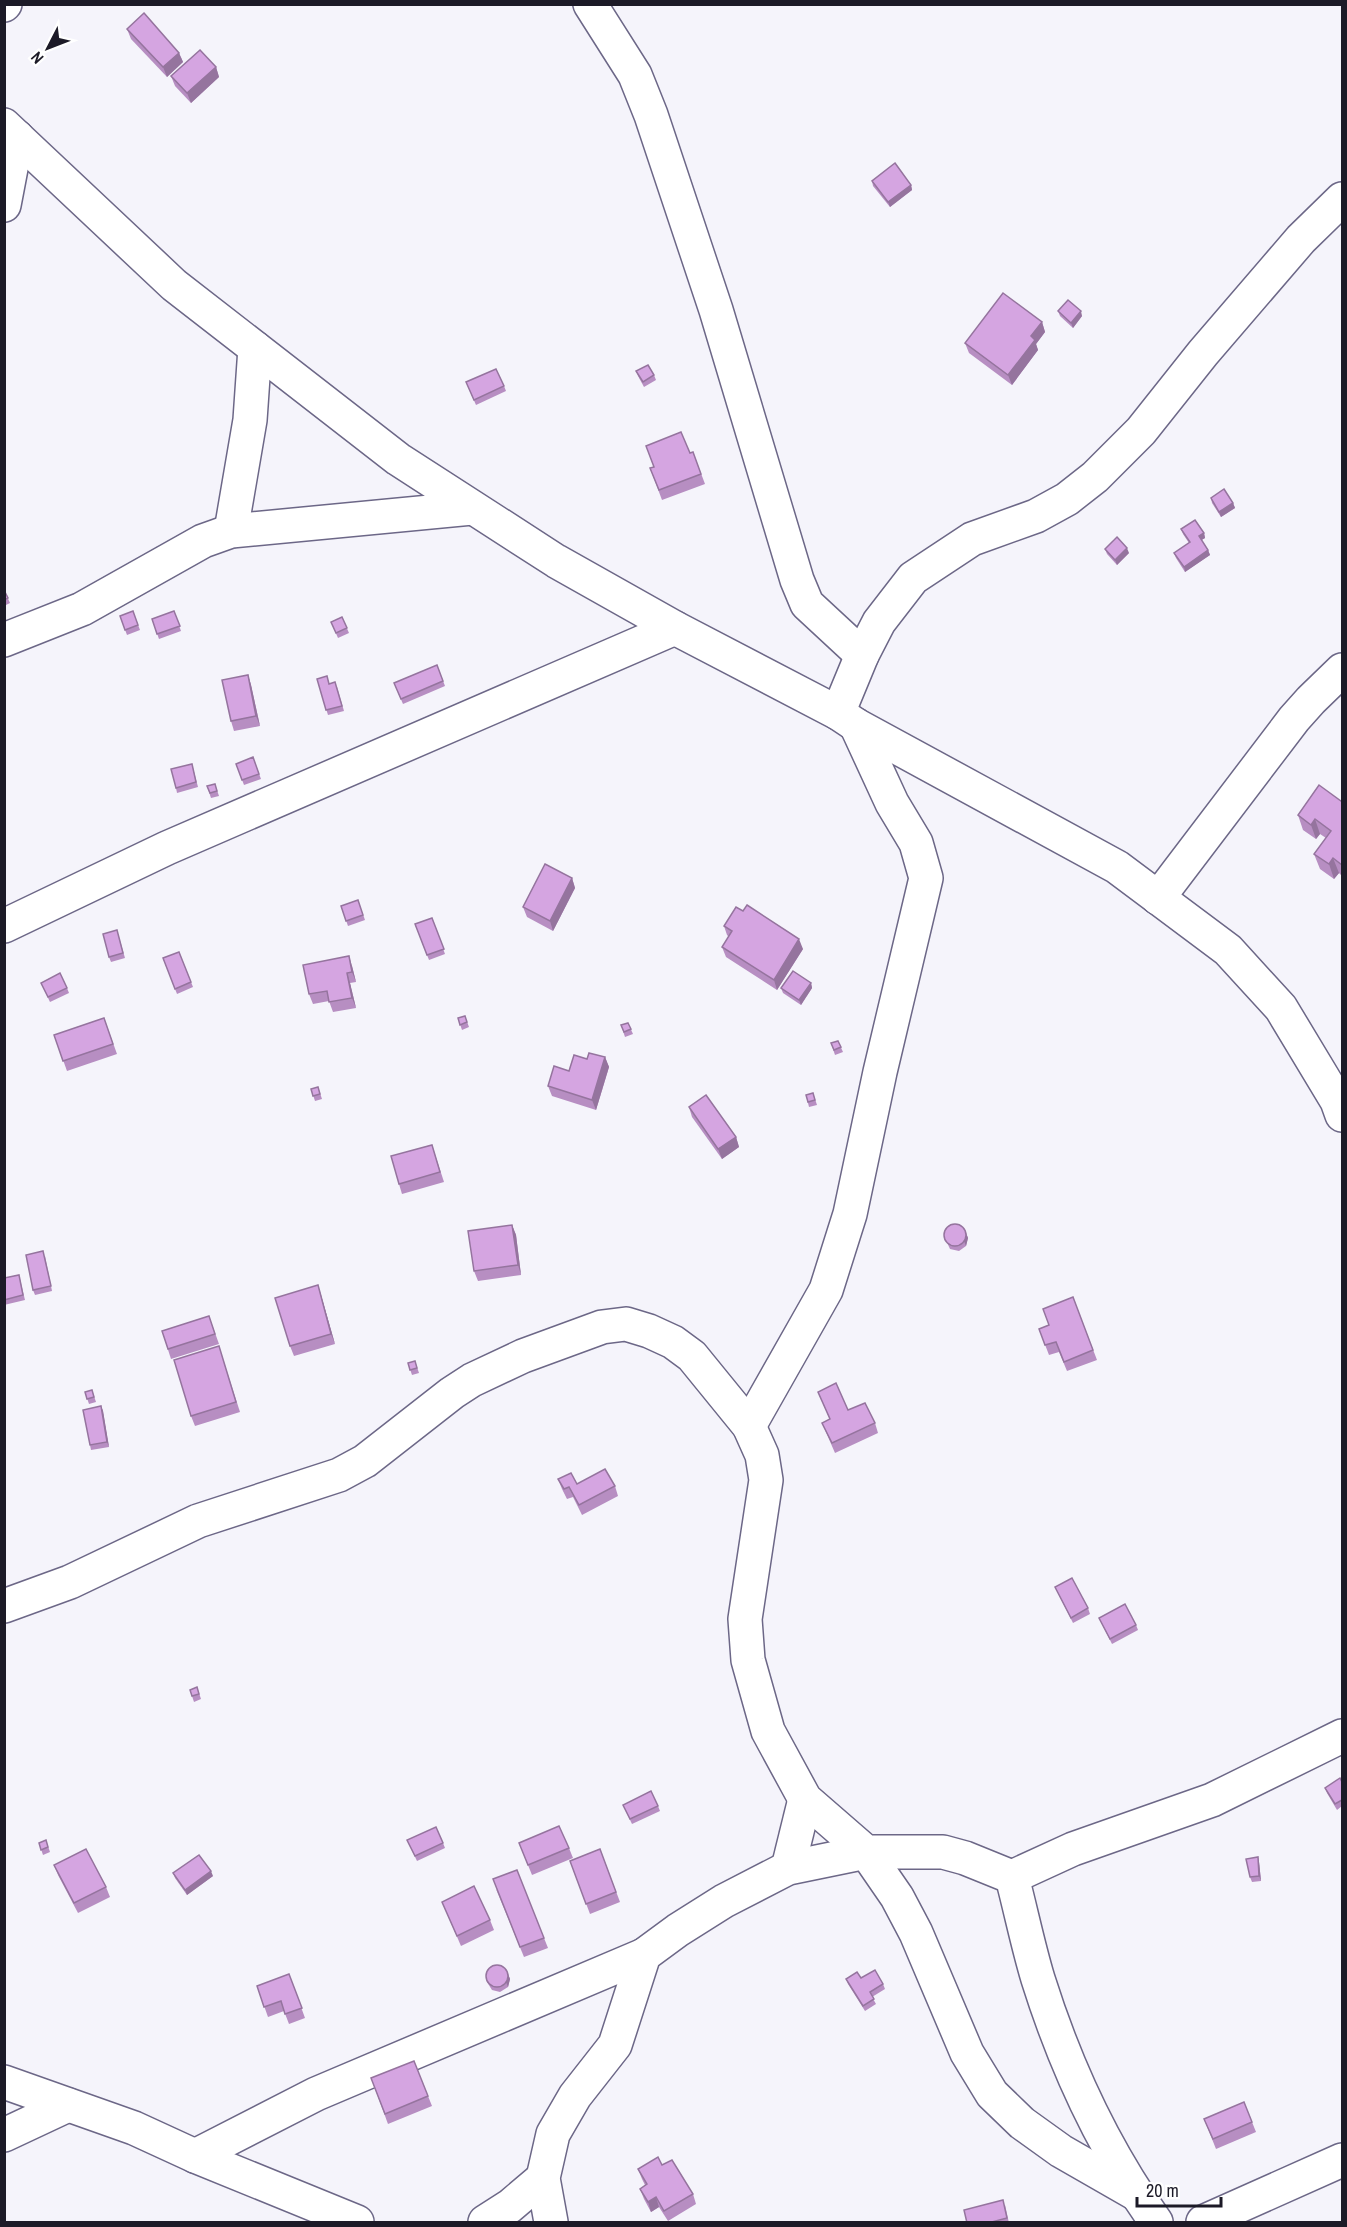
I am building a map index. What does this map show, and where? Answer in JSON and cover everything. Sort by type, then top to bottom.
[{"type":"street","points":[[591,4],[635,75],[651,115],[717,310],[797,580],[807,604],[862,655]]},
{"type":"street","points":[[4,205],[11,131]]},
{"type":"street","points":[[11,131],[174,285],[398,459],[556,561],[675,628],[1117,867],[1158,897],[1228,950],[1281,1008],[1341,1107]]},
{"type":"street","points":[[749,1426],[826,1290],[832,1272],[850,1214],[880,1072],[926,878],[916,843],[847,719],[862,655],[879,622],[913,578],[972,539],[1036,516],[1067,499],[1095,477],[1141,431],[1203,353],[1301,238],[1342,199]]},
{"type":"street","points":[[231,531],[250,420],[255,348]]},
{"type":"street","points":[[4,640],[76,612],[203,541],[231,531],[472,508]]},
{"type":"street","points":[[4,926],[167,848],[675,628]]},
{"type":"street","points":[[1158,897],[1294,719],[1342,670]]},
{"type":"street","points":[[4,1606],[70,1582],[198,1521],[339,1475],[365,1461],[472,1380],[523,1356],[602,1327],[626,1324],[649,1330],[673,1342],[692,1356],[749,1426],[762,1455],[766,1480],[745,1619],[748,1660],[768,1731],[805,1799],[866,1852],[897,1897],[967,2053],[992,2094],[1022,2122],[1061,2151],[1136,2194]]},
{"type":"street","points":[[195,2156],[316,2094],[644,1955],[724,1901],[788,1868],[866,1852],[943,1852],[965,1858],[1012,1877],[1073,1849],[1212,1800],[1342,1737]]},
{"type":"street","points":[[788,1868],[805,1799]]},
{"type":"street","points":[[1012,1877],[1038,1979],[1061,2045],[1089,2109],[1136,2194],[1156,2223]]},
{"type":"street","points":[[551,2223],[543,2178],[553,2134],[575,2096],[615,2045],[644,1955]]},
{"type":"street","points":[[4,2082],[134,2128],[195,2156],[357,2223]]},
{"type":"street","points":[[4,2134],[68,2106]]},
{"type":"street","points":[[1203,2223],[1342,2160]]},
{"type":"street","points":[[485,2223],[510,2206],[543,2178]]},
{"type":"building","points":[[144,13],[179,53],[163,67],[127,29]]},
{"type":"building","points":[[200,50],[216,67],[187,93],[171,76]]},
{"type":"building","points":[[895,163],[911,185],[888,202],[872,181]]},
{"type":"building","points":[[1003,293],[1042,322],[1031,336],[1035,340],[1008,375],[965,343]]},
{"type":"building","points":[[1068,300],[1081,311],[1071,323],[1058,311]]},
{"type":"building","points":[[648,365],[654,375],[643,382],[636,371]]},
{"type":"building","points":[[496,369],[504,386],[474,400],[466,382]]},
{"type":"building","points":[[681,432],[690,453],[693,452],[701,474],[659,490],[650,468],[654,467],[646,446]]},
{"type":"building","points":[[1224,489],[1233,503],[1219,512],[1211,498]]},
{"type":"building","points":[[1195,520],[1204,533],[1199,536],[1208,550],[1184,567],[1174,553],[1190,542],[1181,529]]},
{"type":"building","points":[[1117,537],[1127,548],[1115,560],[1105,549]]},
{"type":"building","points":[[133,611],[138,625],[125,630],[120,616]]},
{"type":"building","points":[[174,611],[180,626],[157,634],[152,619]]},
{"type":"building","points":[[342,617],[347,628],[336,633],[331,622]]},
{"type":"building","points":[[437,665],[443,681],[401,699],[394,683]]},
{"type":"building","points":[[248,675],[256,716],[231,721],[222,680]]},
{"type":"building","points":[[327,676],[329,684],[335,682],[342,706],[326,710],[317,679]]},
{"type":"building","points":[[253,757],[259,774],[242,780],[236,764]]},
{"type":"building","points":[[192,764],[196,782],[176,788],[171,769]]},
{"type":"building","points":[[215,784],[217,791],[210,793],[207,786]]},
{"type":"building","points":[[1319,785],[1342,800],[1342,865],[1333,858],[1329,864],[1314,854],[1331,831],[1315,819],[1311,825],[1298,815]]},
{"type":"building","points":[[545,864],[572,878],[550,921],[523,907]]},
{"type":"building","points":[[358,900],[363,915],[346,921],[341,906]]},
{"type":"building","points":[[747,905],[799,939],[774,980],[722,947],[732,931],[724,926],[736,907],[743,911]]},
{"type":"building","points":[[432,918],[444,949],[427,955],[415,924]]},
{"type":"building","points":[[117,930],[123,953],[109,957],[103,934]]},
{"type":"building","points":[[179,952],[191,982],[175,989],[163,958]]},
{"type":"building","points":[[349,956],[352,972],[347,973],[352,998],[329,1002],[327,991],[309,994],[303,965]]},
{"type":"building","points":[[793,971],[811,983],[799,1000],[781,988]]},
{"type":"building","points":[[60,973],[67,988],[48,997],[41,983]]},
{"type":"building","points":[[465,1016],[467,1022],[460,1025],[458,1018]]},
{"type":"building","points":[[104,1018],[113,1044],[63,1061],[54,1035]]},
{"type":"building","points":[[628,1023],[631,1029],[624,1032],[621,1025]]},
{"type":"building","points":[[838,1041],[841,1047],[834,1050],[831,1043]]},
{"type":"building","points":[[589,1053],[605,1057],[592,1100],[548,1086],[554,1066],[569,1071],[574,1055],[587,1059]]},
{"type":"building","points":[[318,1087],[320,1094],[313,1096],[311,1089]]},
{"type":"building","points":[[813,1093],[815,1100],[808,1102],[806,1095]]},
{"type":"building","points":[[706,1095],[736,1137],[718,1149],[689,1107]]},
{"type":"building","points":[[432,1145],[440,1172],[399,1184],[391,1156]]},
{"type":"building","points":[[955,1224],[963,1227],[966,1235],[963,1243],[955,1246],[947,1243],[944,1235],[947,1227]]},
{"type":"building","points":[[512,1225],[518,1265],[474,1271],[468,1231]]},
{"type":"building","points":[[43,1251],[51,1286],[33,1290],[26,1255]]},
{"type":"building","points":[[19,1275],[23,1295],[4,1300],[4,1278]]},
{"type":"building","points":[[318,1285],[331,1334],[290,1346],[275,1298]]},
{"type":"building","points":[[1073,1297],[1093,1350],[1064,1362],[1056,1342],[1045,1345],[1039,1329],[1049,1325],[1043,1309]]},
{"type":"building","points":[[209,1316],[215,1334],[168,1349],[162,1331]]},
{"type":"building","points":[[219,1346],[236,1402],[191,1416],[174,1360]]},
{"type":"building","points":[[415,1361],[417,1368],[410,1370],[408,1363]]},
{"type":"building","points":[[836,1383],[848,1410],[865,1403],[875,1423],[832,1443],[822,1423],[830,1419],[818,1392]]},
{"type":"building","points":[[92,1390],[94,1397],[87,1399],[85,1392]]},
{"type":"building","points":[[101,1406],[107,1442],[90,1445],[83,1410]]},
{"type":"building","points":[[605,1469],[615,1486],[579,1505],[569,1487],[564,1489],[558,1479],[571,1473],[577,1484]]},
{"type":"building","points":[[1072,1578],[1088,1608],[1071,1618],[1055,1587]]},
{"type":"building","points":[[1125,1604],[1136,1625],[1110,1639],[1099,1618]]},
{"type":"building","points":[[197,1687],[199,1694],[192,1696],[190,1690]]},
{"type":"building","points":[[1340,1778],[1342,1800],[1335,1804],[1325,1788]]},
{"type":"building","points":[[651,1791],[658,1806],[630,1819],[623,1805]]},
{"type":"building","points":[[559,1826],[569,1848],[528,1865],[519,1843]]},
{"type":"building","points":[[436,1827],[443,1843],[415,1856],[407,1840]]},
{"type":"building","points":[[46,1840],[48,1847],[41,1850],[39,1843]]},
{"type":"building","points":[[86,1849],[106,1887],[74,1903],[54,1865]]},
{"type":"building","points":[[600,1849],[616,1892],[586,1904],[570,1861]]},
{"type":"building","points":[[199,1855],[211,1871],[185,1890],[173,1873]]},
{"type":"building","points":[[1258,1857],[1259,1876],[1250,1877],[1246,1859]]},
{"type":"building","points":[[517,1870],[544,1938],[520,1947],[493,1879]]},
{"type":"building","points":[[474,1886],[490,1920],[457,1936],[442,1902]]},
{"type":"building","points":[[497,1965],[505,1968],[508,1976],[505,1984],[497,1987],[489,1984],[486,1976],[489,1968]]},
{"type":"building","points":[[875,1970],[883,1984],[870,1992],[874,1999],[863,2006],[846,1979],[857,1972],[861,1978]]},
{"type":"building","points":[[289,1974],[302,2008],[285,2014],[281,2001],[264,2007],[257,1986]]},
{"type":"building","points":[[414,2061],[428,2096],[385,2114],[371,2078]]},
{"type":"building","points":[[1244,2102],[1252,2122],[1213,2139],[1204,2119]]},
{"type":"building","points":[[658,2157],[662,2165],[672,2160],[693,2194],[664,2211],[656,2197],[648,2202],[640,2189],[647,2184],[638,2169]]},
{"type":"building","points":[[1003,2200],[1007,2218],[988,2223],[967,2223],[964,2210]]}]
